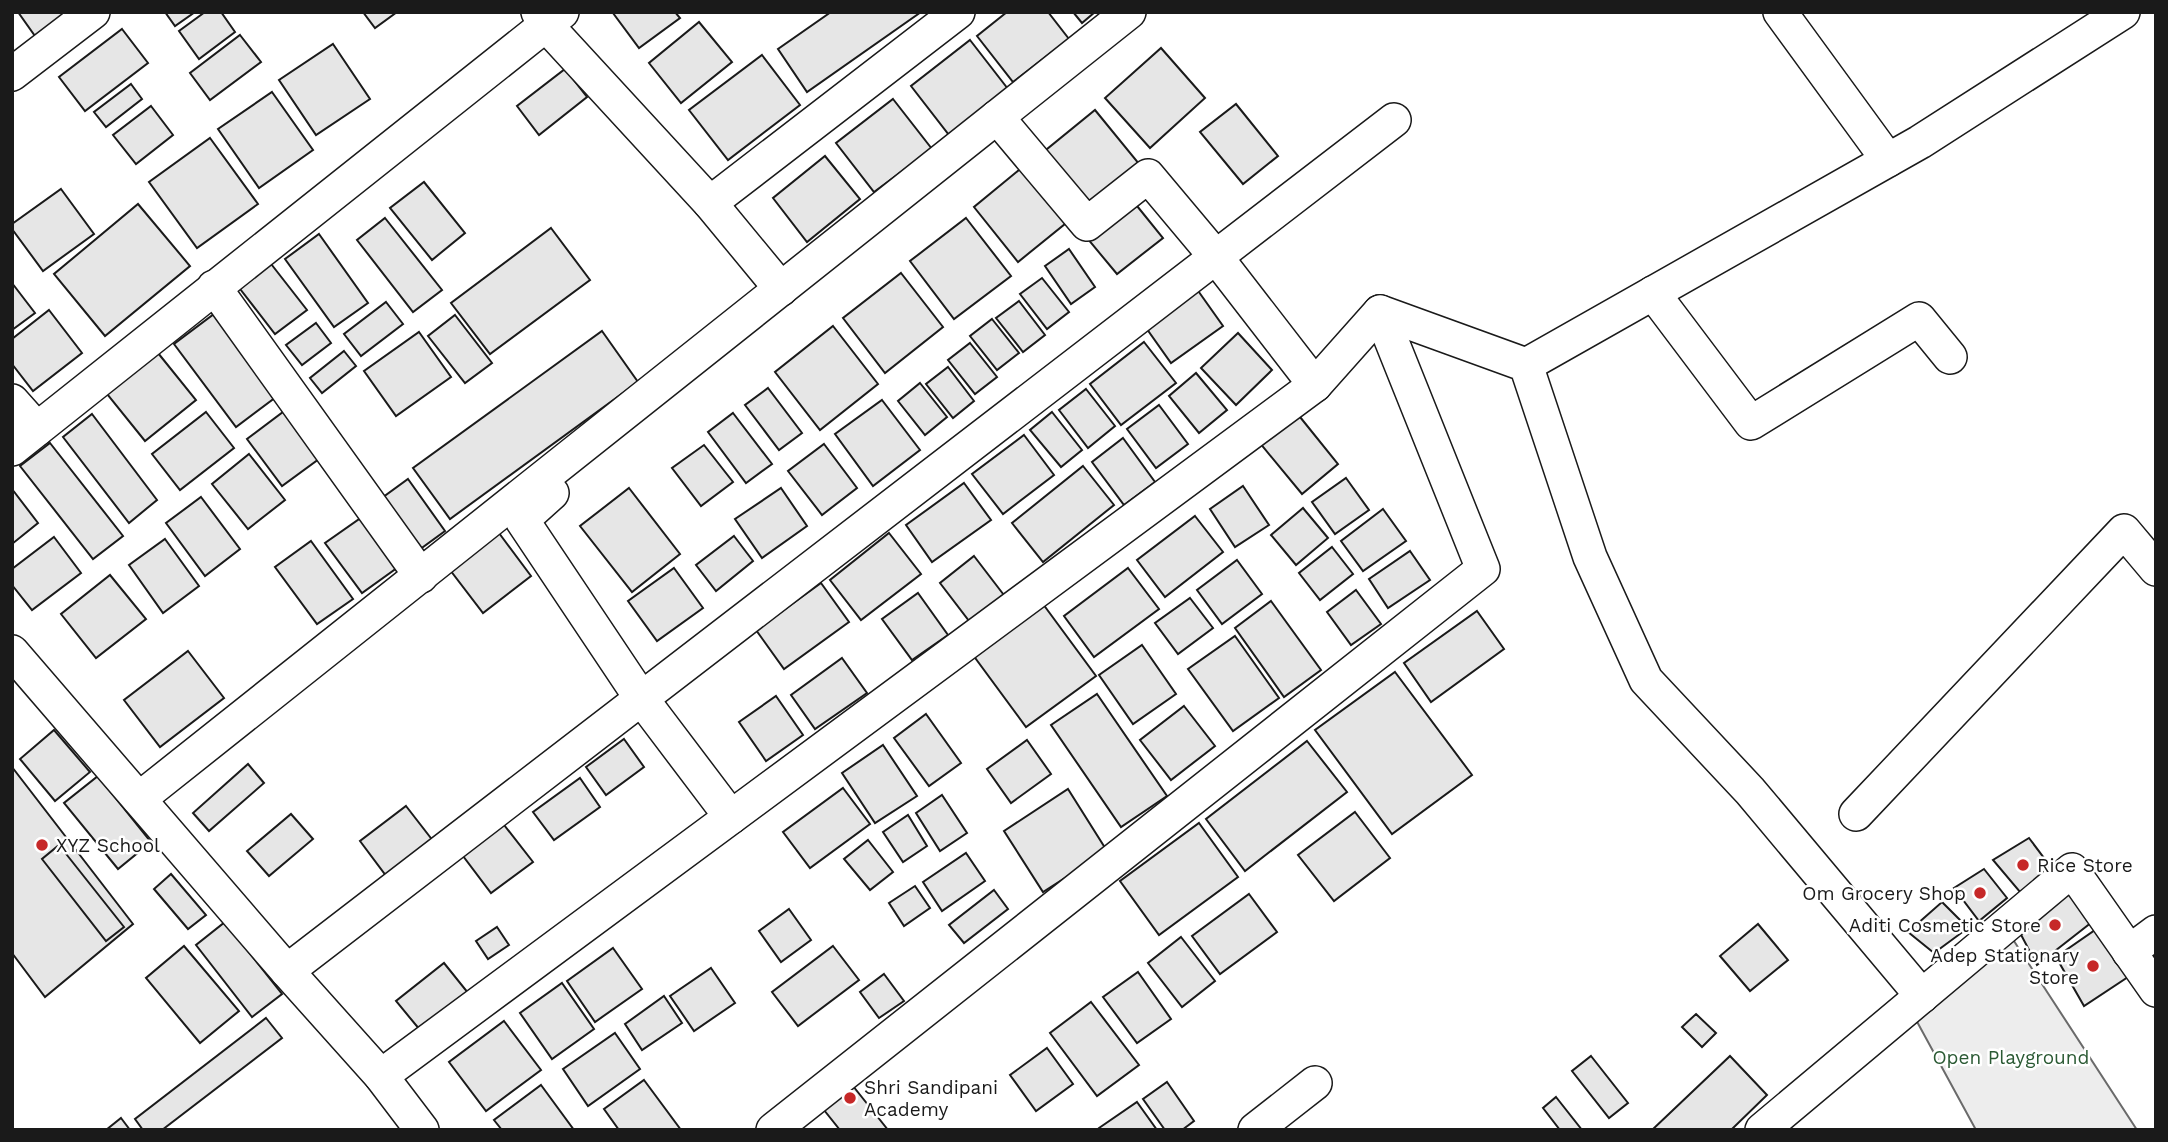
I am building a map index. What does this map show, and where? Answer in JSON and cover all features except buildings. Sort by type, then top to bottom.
[{"type":"street","points":[[12,74],[93,12]]},
{"type":"street","points":[[710,203],[958,12]]},
{"type":"street","points":[[139,799],[1129,12]]},
{"type":"street","points":[[1780,12],[1888,160]]},
{"type":"street","points":[[1380,312],[1526,365],[1920,142],[2123,12]]},
{"type":"street","points":[[12,401],[25,439],[549,16],[781,289]]},
{"type":"street","points":[[997,117],[1087,224],[1149,176],[1315,385]]},
{"type":"street","points":[[287,971],[1394,120]]},
{"type":"street","points":[[214,287],[421,576]]},
{"type":"street","points":[[1653,293],[1751,423],[1920,319],[1950,357]]},
{"type":"street","points":[[381,1076],[1315,385],[1380,312]]},
{"type":"street","points":[[773,1130],[1483,569],[1380,312]]},
{"type":"street","points":[[731,817],[641,698],[522,520],[596,451],[729,346],[737,324]]},
{"type":"street","points":[[1526,365],[1590,557],[1646,680],[1750,791],[1922,996]]},
{"type":"street","points":[[1856,814],[2124,531],[2156,569]]},
{"type":"street","points":[[12,652],[381,1076],[422,1130]]},
{"type":"street","points":[[1762,1130],[2072,870],[2156,990]]},
{"type":"street","points":[[2129,952],[2156,932]]},
{"type":"street","points":[[1255,1130],[1315,1083]]},
{"type":"shaded area","name":"Open Playground","points":[[2012,938],[2137,1130],[1976,1130],[1915,1018]]},
{"type":"place","name":"XYZ School","points":[[42,845]]},
{"type":"place","name":"Rice Store","points":[[2023,865]]},
{"type":"place","name":"Om Grocery Shop","points":[[1980,893]]},
{"type":"place","name":"Aditi Cosmetic Store","points":[[2055,925]]},
{"type":"place","name":"Adep Stationary Store","points":[[2093,966]]},
{"type":"place","name":"Shri Sandipani Academy","points":[[850,1098]]}]
